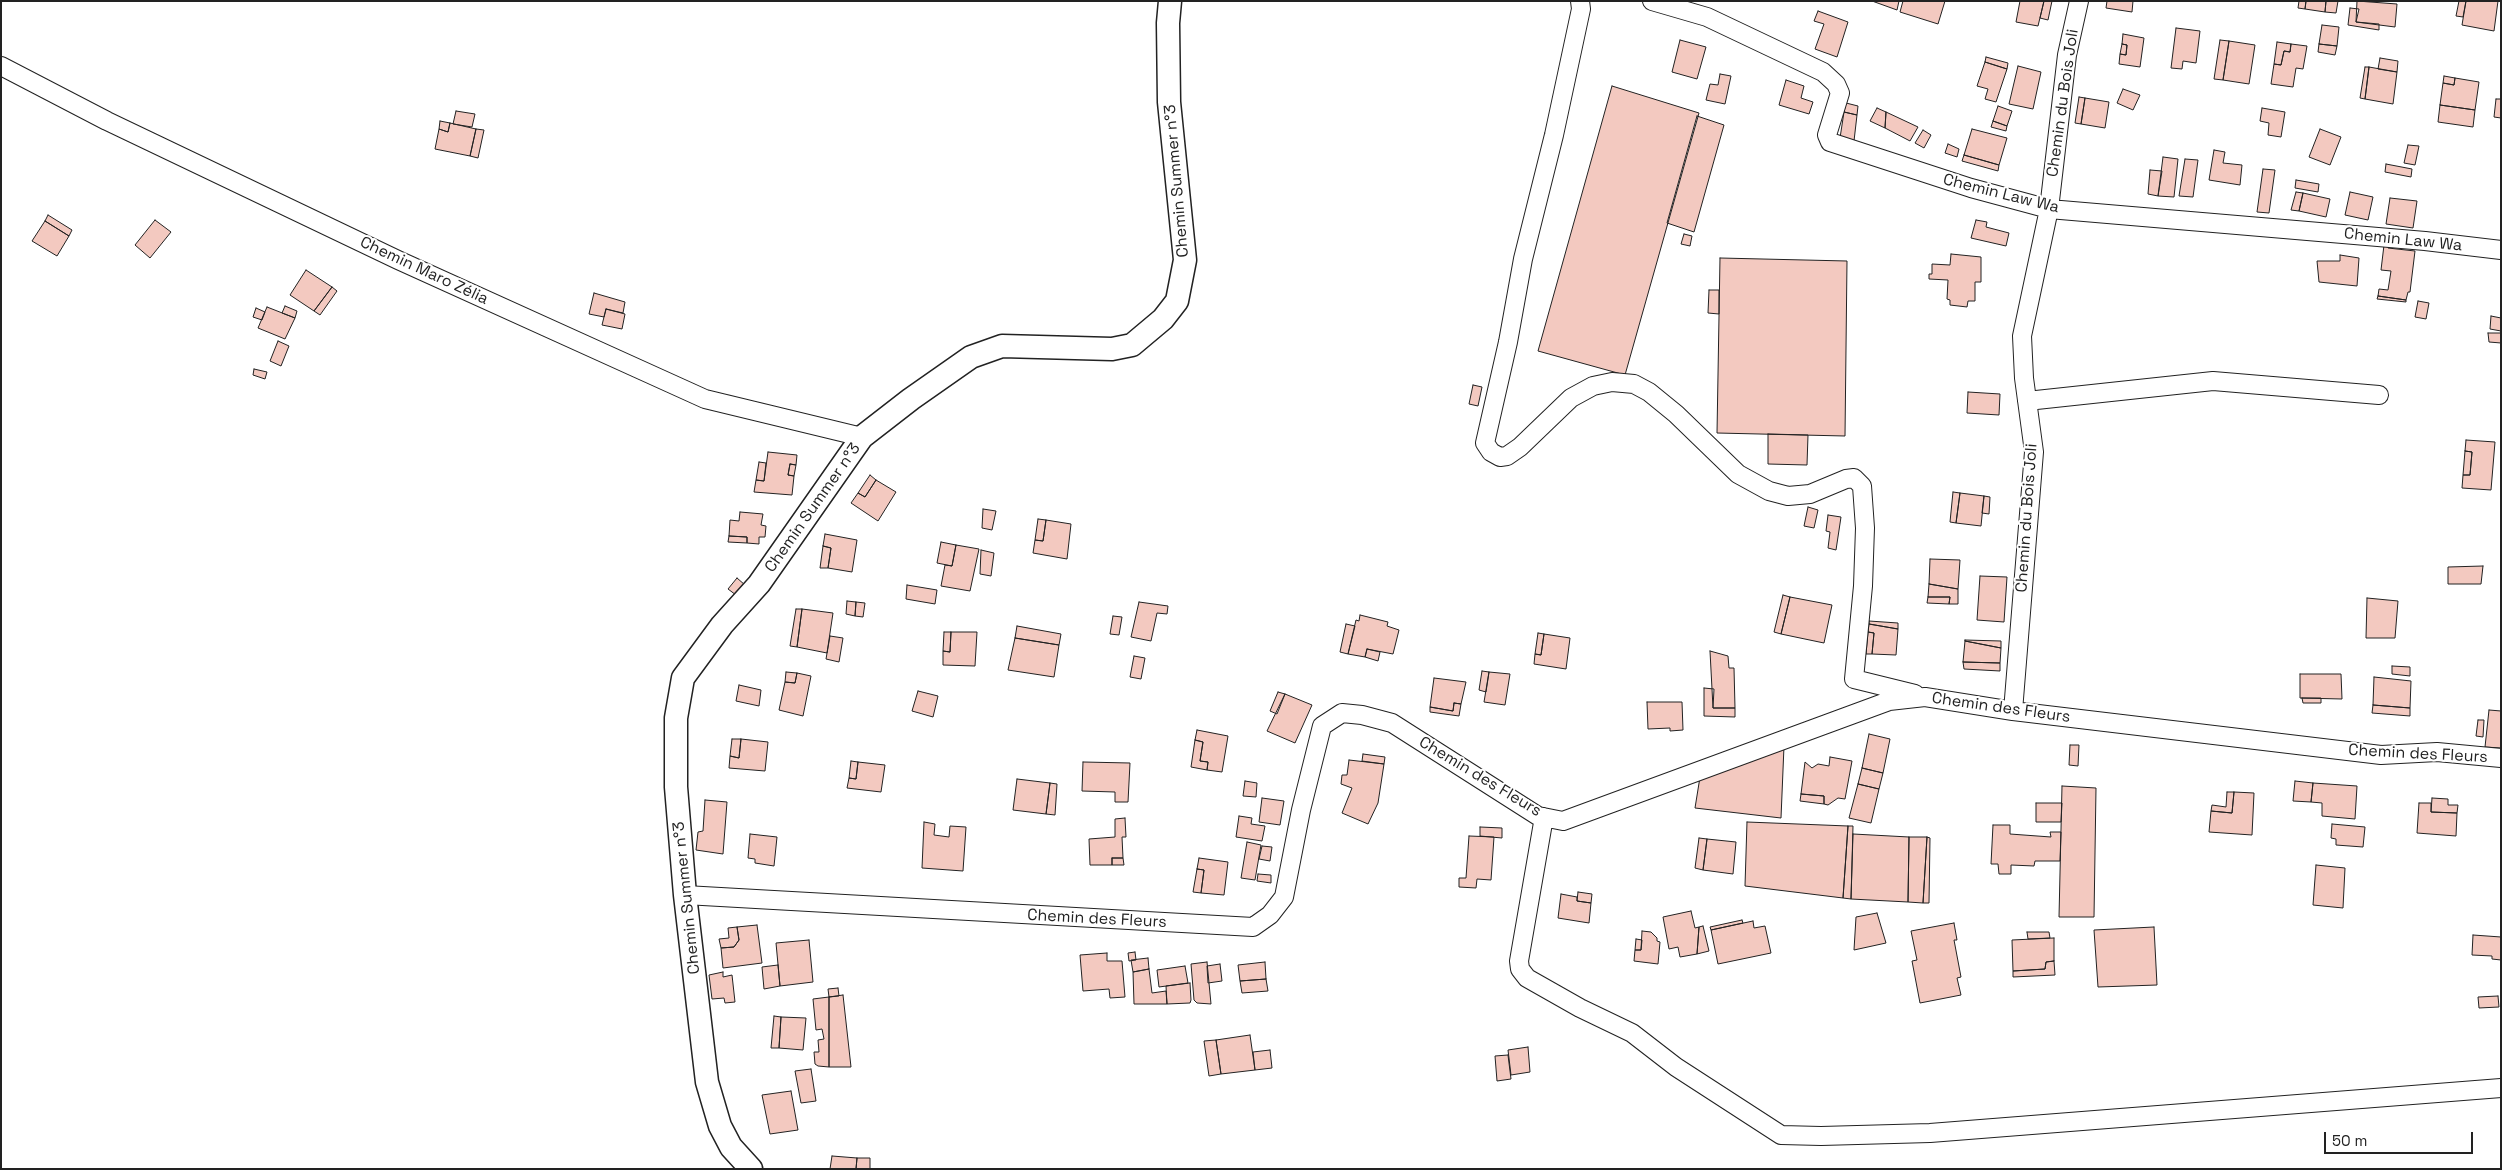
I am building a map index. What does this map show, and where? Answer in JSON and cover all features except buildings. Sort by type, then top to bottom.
[{"type":"street","name":"Chemin Summer n°3","points":[[751,1169],[730,1147],[712,1104],[707,1082],[685,895],[676,787],[676,718],[683,678],[722,625],[760,584],[862,437],[911,399],[971,357],[1002,346],[1112,349],[1132,345],[1163,319],[1177,300],[1185,260],[1169,102],[1168,23],[1170,1]]},
{"type":"street","points":[[1580,1],[1582,9],[1554,135],[1523,259],[1508,342],[1485,443],[1491,452],[1500,457],[1507,456],[1520,447],[1570,398],[1593,386],[1612,382],[1634,384],[1649,392],[1676,414],[1738,474],[1768,491],[1788,496],[1810,494],[1846,479],[1854,478],[1862,486],[1864,528],[1863,586],[1854,679],[1925,697]]},
{"type":"street","name":"Chemin Law Wa","points":[[1652,1],[1707,18],[1823,72],[1836,84],[1840,93],[1827,135],[1830,142],[1953,182],[2049,209],[2425,241],[2501,250]]},
{"type":"street","name":"Chemin du Bois Joli","points":[[2013,711],[2034,452],[2027,401],[2022,336],[2049,209],[2066,55],[2080,1]]},
{"type":"street","name":"Chemin Maro Zélia","points":[[1,66],[107,122],[380,252],[704,400],[862,437]]},
{"type":"street","points":[[2027,401],[2213,381],[2379,395]]},
{"type":"street","name":"Chemin des Fleurs","points":[[685,895],[1254,927],[1270,914],[1284,897],[1301,810],[1322,726],[1342,713],[1362,715],[1392,723],[1538,816],[1564,821],[1889,701],[1925,697],[2013,711],[2381,755],[2437,752],[2501,758]]},
{"type":"street","points":[[1544,817],[1519,961],[1520,969],[1527,978],[1580,1008],[1632,1033],[1676,1067],[1781,1135],[1821,1136],[1930,1133],[2501,1088]]}]
